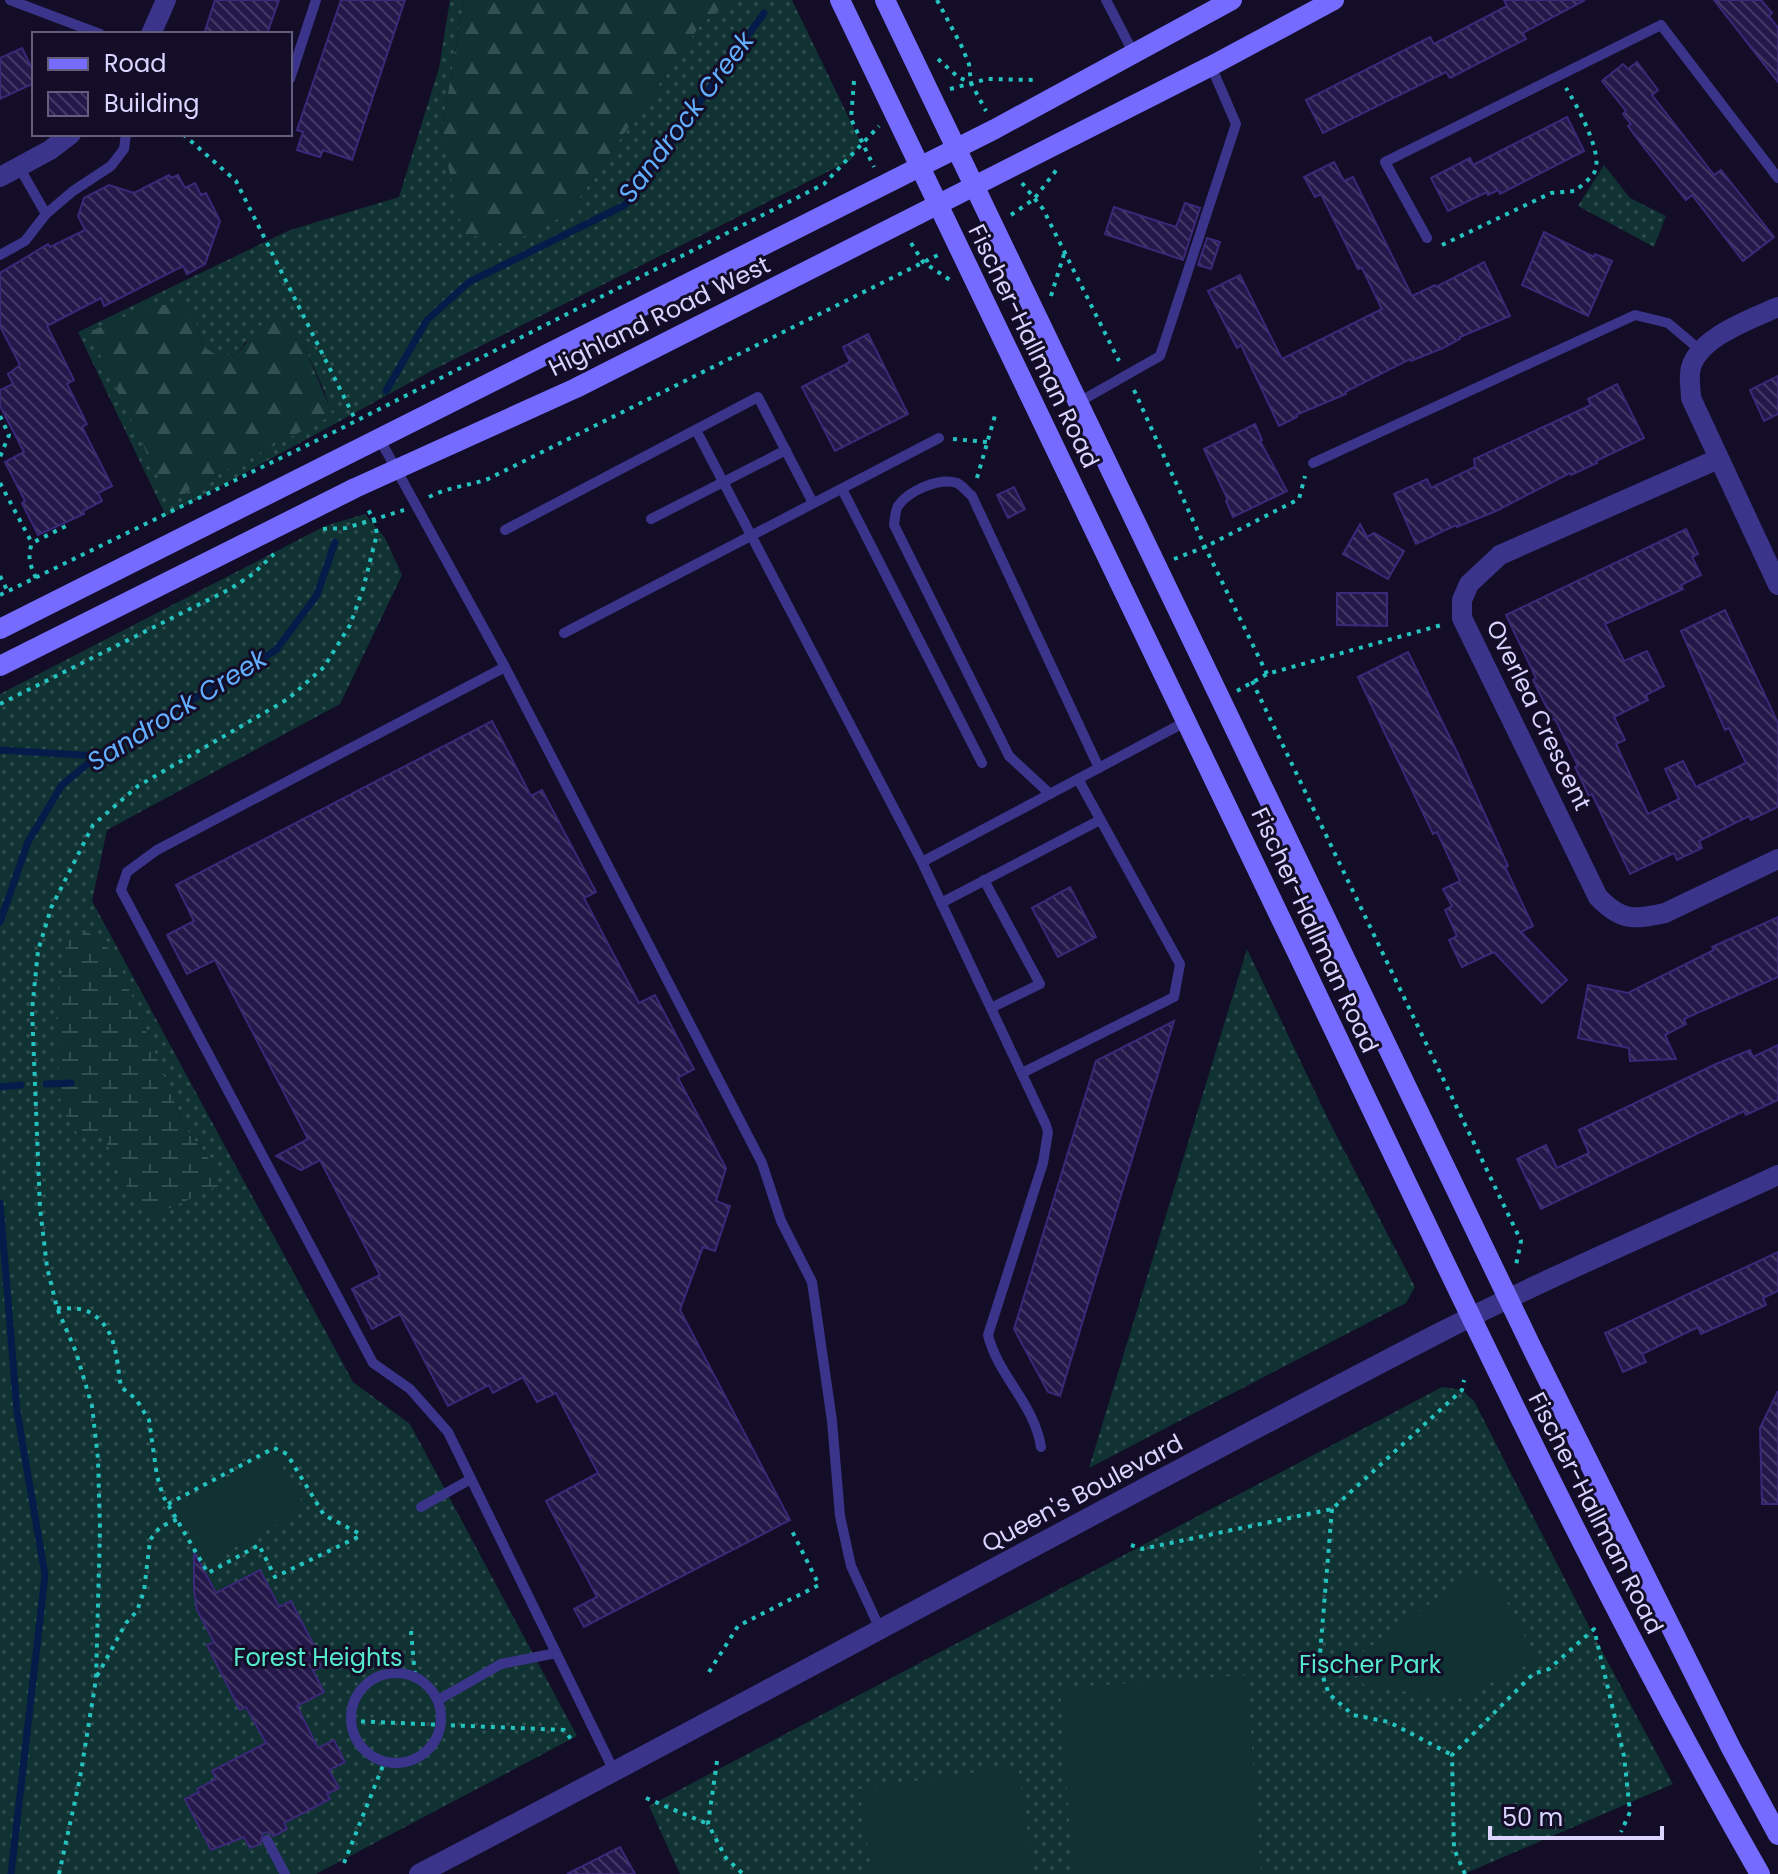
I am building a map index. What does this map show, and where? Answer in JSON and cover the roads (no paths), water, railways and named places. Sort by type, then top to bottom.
[{"type":"main road","name":"Fischer-Hallman Road","points":[[840,0],[1470,1318],[1614,1609],[1687,1747],[1760,1874]]},
{"type":"main road","name":"Fischer-Hallman Road","points":[[885,0],[1509,1299],[1731,1748],[1778,1835]]},
{"type":"main road","name":"Highland Road West","points":[[0,629],[957,148],[1232,0]]},
{"type":"main road","name":"Highland Road West","points":[[0,666],[396,470],[576,388],[1211,66],[1334,0]]},
{"type":"street","points":[[152,32],[166,0]]},
{"type":"street","points":[[0,177],[50,150],[68,136]]},
{"type":"street","points":[[1778,307],[1731,328],[1700,350],[1690,370],[1691,398],[1778,585]]},
{"type":"street","name":"Overlea Crescent","points":[[1718,459],[1500,555],[1469,584],[1462,600],[1462,618],[1598,897],[1612,912],[1628,917],[1665,913],[1778,859]]},
{"type":"street","name":"Queen's Boulevard","points":[[419,1874],[1470,1318],[1778,1175]]},
{"type":"lane","points":[[10,0],[95,32]]},
{"type":"lane","points":[[292,73],[316,0]]},
{"type":"lane","points":[[1106,0],[1134,54]]},
{"type":"lane","points":[[1427,238],[1385,162],[1661,25],[1778,178]]},
{"type":"lane","points":[[1079,402],[1160,356],[1236,124],[1211,66]]},
{"type":"lane","points":[[0,255],[25,241],[46,214],[73,191],[111,166],[124,149],[126,136]]},
{"type":"lane","points":[[19,167],[46,214]]},
{"type":"lane","points":[[1313,463],[1635,315],[1668,323],[1700,350]]},
{"type":"lane","points":[[505,530],[758,397],[813,503]]},
{"type":"lane","points":[[696,430],[922,862],[1039,1107],[1048,1132],[1043,1163],[988,1335],[996,1357],[1038,1425],[1041,1447]]},
{"type":"lane","points":[[379,437],[505,667],[762,1163],[781,1221],[812,1282],[832,1421],[840,1516],[851,1566],[880,1629]]},
{"type":"lane","points":[[564,633],[939,438]]},
{"type":"lane","points":[[651,519],[786,450]]},
{"type":"lane","points":[[1050,794],[1009,756],[894,525],[896,508],[906,497],[921,489],[939,482],[958,483],[972,496],[1099,768]]},
{"type":"lane","points":[[842,489],[982,763]]},
{"type":"lane","points":[[505,667],[157,850],[127,872],[121,890],[373,1363],[410,1389],[448,1432],[615,1773]]},
{"type":"lane","points":[[922,862],[1187,721]]},
{"type":"lane","points":[[1022,1073],[1174,997],[1180,964],[1078,779]]},
{"type":"lane","points":[[941,903],[1100,820]]},
{"type":"lane","points":[[984,880],[1040,984],[991,1008]]},
{"type":"lane","points":[[421,1507],[471,1479]]},
{"type":"lane","points":[[438,1700],[501,1664],[556,1653]]},
{"type":"lane","points":[[399,1673],[415,1677],[429,1687],[438,1700],[442,1724],[439,1736],[430,1750],[417,1759],[400,1764],[384,1763],[369,1755],[353,1734],[351,1708],[358,1693],[382,1675],[399,1673]]},
{"type":"lane","points":[[267,1840],[285,1874]]},
{"type":"waterway","name":"Sandrock Creek","points":[[386,391],[427,320],[469,282],[625,205],[764,13]]},
{"type":"waterway","name":"Sandrock Creek","points":[[0,922],[28,842],[62,785],[97,756],[276,650],[317,595],[335,542]]},
{"type":"waterway","points":[[0,750],[97,756]]},
{"type":"waterway","points":[[46,1084],[71,1083]]},
{"type":"waterway","points":[[0,1087],[21,1085]]},
{"type":"waterway","name":"Sandrock Creek","points":[[0,1203],[17,1411],[45,1575],[11,1874]]},
{"type":"park label","name":"Forest Heights","points":[[318,1657]]},
{"type":"park label","name":"Fischer Park","points":[[1370,1664]]}]
